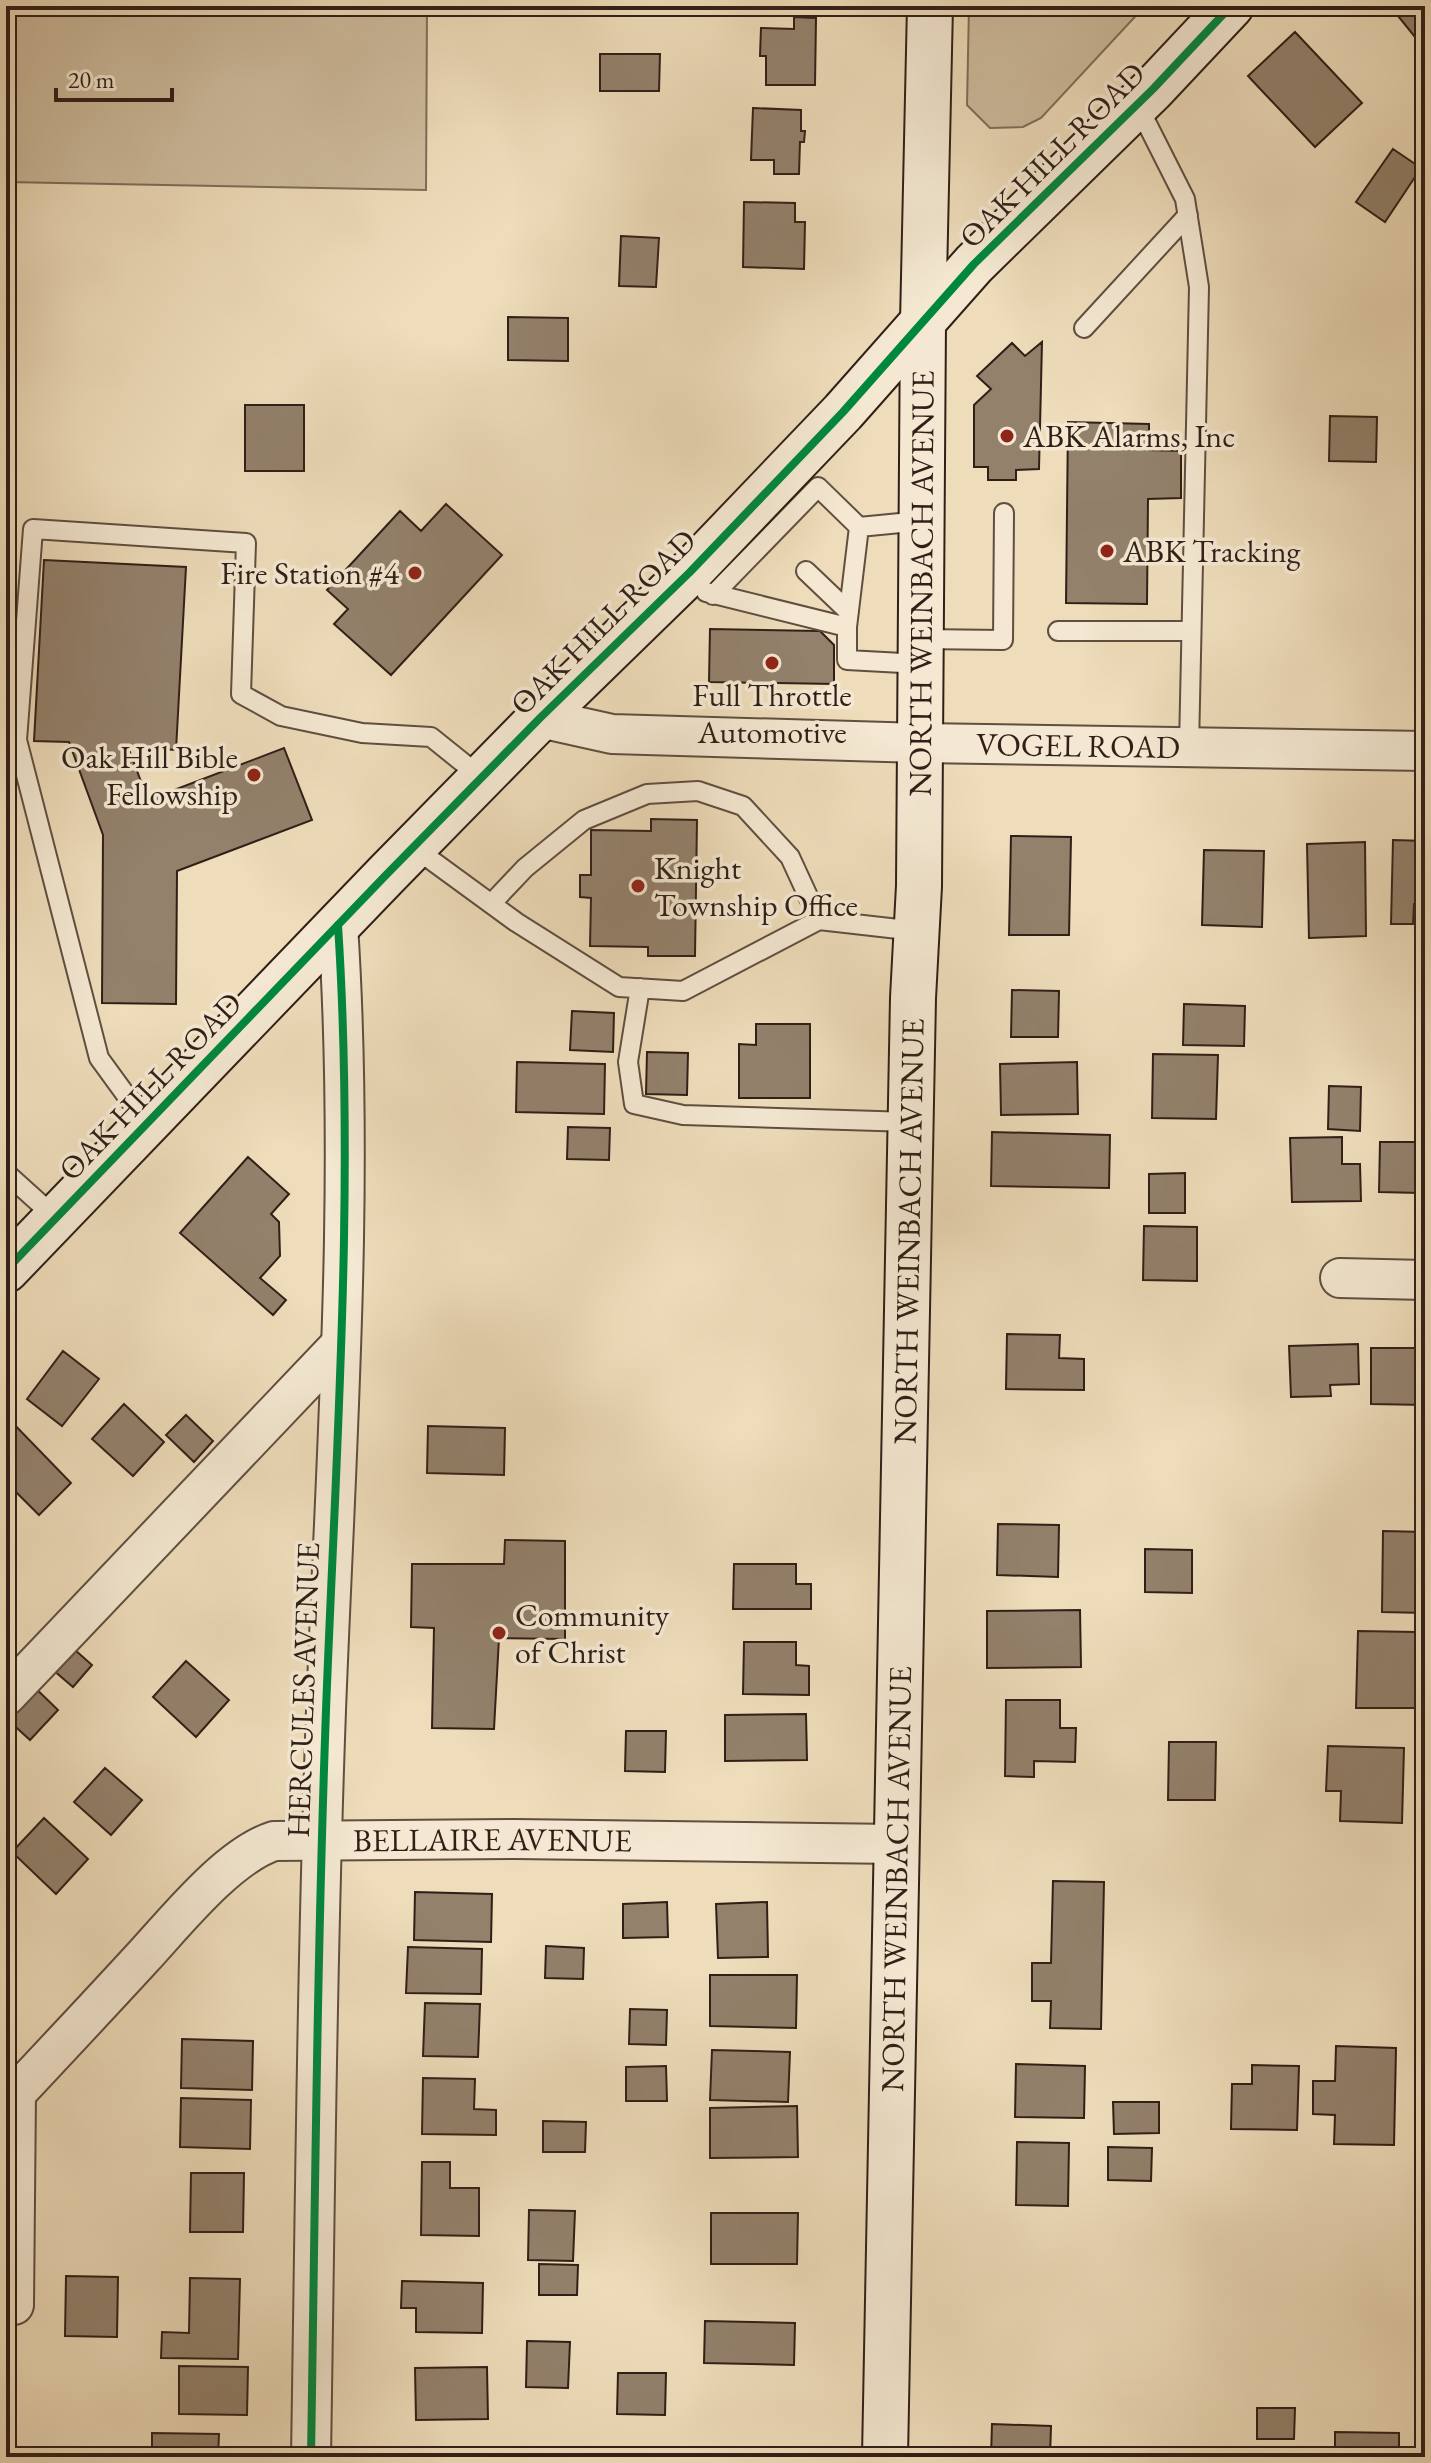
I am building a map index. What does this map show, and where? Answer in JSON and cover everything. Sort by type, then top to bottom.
[{"type":"main road","name":"NORTH WEINBACH AVENUE","points":[[885,2457],[921,743],[923,322],[930,6]]},
{"type":"main road","name":"OAK HILL ROAD","points":[[6,1270],[540,718],[697,588],[807,474],[923,322],[974,264],[1137,104],[1231,6]]},
{"type":"street","name":"VOGEL ROAD","points":[[540,718],[612,734],[921,743],[1425,751]]},
{"type":"street","name":"HERCULES AVENUE","points":[[311,2457],[321,1839],[346,1199],[343,998],[338,925]]},
{"type":"street","points":[[1340,1278],[1425,1280]]},
{"type":"street","points":[[6,1696],[340,1345]]},
{"type":"street","name":"BELLAIRE AVENUE","points":[[11,2098],[190,1906],[244,1855],[257,1846],[274,1841],[897,1844]]},
{"type":"street","points":[[6,2303],[14,2305],[11,2098]]},
{"type":"lane","points":[[1137,104],[1185,199],[1199,287],[1189,747]]},
{"type":"lane","points":[[1084,328],[1188,215]]},
{"type":"lane","points":[[697,588],[773,537],[807,474],[859,527]]},
{"type":"lane","points":[[859,527],[848,619],[847,660],[1003,640],[1004,513]]},
{"type":"lane","points":[[859,527],[921,521]]},
{"type":"lane","points":[[147,1124],[99,1058],[17,740],[33,529],[246,543],[241,694],[281,716],[362,733],[431,737],[482,778]]},
{"type":"lane","points":[[806,571],[848,619]]},
{"type":"lane","points":[[697,588],[848,619]]},
{"type":"lane","points":[[1058,631],[1191,631]]},
{"type":"lane","points":[[491,904],[525,868],[584,820],[647,794],[698,791],[743,806],[790,857],[819,920]]},
{"type":"lane","points":[[410,852],[427,857],[491,904],[619,987],[683,991],[819,920],[916,931]]},
{"type":"lane","points":[[640,988],[628,1062],[634,1104],[683,1115],[911,1122]]},
{"type":"lane","points":[[6,1173],[56,1218]]},
{"type":"shaded area","points":[[6,6],[427,6],[426,190],[6,182]]},
{"type":"shaded area","points":[[969,6],[1145,6],[1041,118],[1023,127],[990,128],[967,105]]},
{"type":"building","points":[[1390,6],[1425,6],[1423,47]]},
{"type":"building","points":[[794,17],[816,18],[815,85],[766,85],[766,56],[760,56],[761,28],[794,29]]},
{"type":"building","points":[[1295,32],[1362,103],[1315,147],[1248,76]]},
{"type":"building","points":[[600,54],[660,54],[659,91],[600,91]]},
{"type":"building","points":[[753,108],[801,110],[801,131],[805,131],[804,142],[800,142],[799,174],[774,174],[774,160],[751,160]]},
{"type":"building","points":[[1393,149],[1421,168],[1385,222],[1356,202]]},
{"type":"building","points":[[744,202],[795,203],[795,222],[805,222],[804,269],[743,267]]},
{"type":"building","points":[[621,236],[659,238],[656,287],[619,286]]},
{"type":"building","points":[[508,317],[568,318],[568,361],[508,360]]},
{"type":"building","name":"ABK Alarms, Inc","points":[[1042,342],[1039,469],[1016,470],[1016,480],[988,480],[988,467],[974,467],[974,405],[991,389],[977,376],[1012,343],[1025,356]]},
{"type":"building","points":[[245,405],[304,405],[304,471],[245,471]]},
{"type":"building","points":[[1330,416],[1377,417],[1376,462],[1329,461]]},
{"type":"building","name":"ABK Tracking","points":[[1068,422],[1149,424],[1149,450],[1181,451],[1181,498],[1148,499],[1147,604],[1066,603]]},
{"type":"building","name":"Fire Station #4","points":[[446,504],[502,555],[391,675],[334,624],[348,609],[327,590],[400,511],[421,531]]},
{"type":"building","points":[[1419,545],[1425,546],[1425,633],[1417,633]]},
{"type":"building","name":"Oak Hill Bible Fellowship","points":[[44,560],[186,567],[176,750],[128,747],[148,800],[284,748],[312,820],[177,871],[176,1004],[102,1003],[103,835],[69,742],[34,741]]},
{"type":"building","name":"Full Throttle Automotive","points":[[710,629],[820,631],[834,645],[834,684],[709,682]]},
{"type":"building","name":"Knight Township Office","points":[[651,819],[697,820],[695,956],[648,956],[648,947],[590,946],[591,898],[580,897],[580,875],[591,875],[591,830],[651,831]]},
{"type":"building","points":[[1011,836],[1071,837],[1069,935],[1009,935]]},
{"type":"building","points":[[1393,840],[1425,841],[1425,904],[1414,904],[1413,924],[1391,924]]},
{"type":"building","points":[[1365,842],[1366,936],[1309,938],[1307,844]]},
{"type":"building","points":[[1204,850],[1264,851],[1262,927],[1202,925]]},
{"type":"building","points":[[1012,990],[1059,991],[1058,1037],[1011,1037]]},
{"type":"building","points":[[1184,1004],[1245,1006],[1244,1046],[1183,1045]]},
{"type":"building","points":[[572,1011],[614,1013],[613,1052],[570,1050]]},
{"type":"building","points":[[756,1024],[810,1024],[810,1098],[739,1098],[739,1044],[756,1045]]},
{"type":"building","points":[[647,1052],[688,1053],[687,1095],[646,1094]]},
{"type":"building","points":[[1153,1054],[1218,1055],[1216,1119],[1152,1118]]},
{"type":"building","points":[[517,1062],[605,1064],[604,1114],[516,1112]]},
{"type":"building","points":[[1077,1062],[1078,1114],[1001,1115],[1000,1064]]},
{"type":"building","points":[[1329,1086],[1361,1087],[1360,1131],[1328,1129]]},
{"type":"building","points":[[568,1127],[610,1128],[609,1160],[567,1159]]},
{"type":"building","points":[[992,1132],[1110,1135],[1109,1188],[991,1186]]},
{"type":"building","points":[[1342,1137],[1342,1164],[1360,1164],[1361,1201],[1292,1202],[1290,1138]]},
{"type":"building","points":[[1380,1142],[1425,1142],[1425,1210],[1420,1210],[1421,1193],[1379,1192]]},
{"type":"building","points":[[248,1157],[289,1194],[271,1214],[279,1222],[280,1256],[260,1278],[286,1300],[273,1315],[180,1233]]},
{"type":"building","points":[[1185,1173],[1185,1213],[1149,1213],[1149,1174]]},
{"type":"building","points":[[1144,1226],[1197,1227],[1197,1281],[1143,1280]]},
{"type":"building","points":[[1007,1334],[1060,1335],[1059,1358],[1084,1359],[1084,1390],[1006,1389]]},
{"type":"building","points":[[1358,1344],[1359,1384],[1330,1385],[1331,1396],[1291,1397],[1289,1346]]},
{"type":"building","points":[[1371,1348],[1425,1348],[1425,1405],[1371,1404]]},
{"type":"building","points":[[63,1351],[99,1379],[62,1426],[27,1399]]},
{"type":"building","points":[[124,1404],[164,1442],[133,1476],[92,1439]]},
{"type":"building","points":[[186,1415],[213,1441],[194,1462],[166,1435]]},
{"type":"building","points":[[6,1416],[71,1483],[39,1515],[6,1482]]},
{"type":"building","points":[[428,1426],[505,1428],[504,1475],[427,1473]]},
{"type":"building","points":[[998,1524],[1059,1525],[1058,1577],[997,1575]]},
{"type":"building","points":[[1383,1531],[1425,1532],[1425,1613],[1382,1612]]},
{"type":"building","name":"Community of Christ","points":[[505,1540],[565,1541],[565,1639],[499,1638],[494,1729],[432,1728],[434,1628],[411,1627],[412,1564],[504,1564]]},
{"type":"building","points":[[1145,1549],[1192,1550],[1192,1593],[1145,1592]]},
{"type":"building","points":[[734,1564],[796,1564],[796,1584],[811,1584],[811,1609],[733,1609]]},
{"type":"building","points":[[1080,1610],[1081,1667],[987,1668],[987,1611]]},
{"type":"building","points":[[1358,1631],[1416,1632],[1415,1708],[1356,1708]]},
{"type":"building","points":[[66,1642],[92,1665],[73,1687],[46,1664]]},
{"type":"building","points":[[744,1642],[796,1642],[796,1665],[809,1666],[809,1695],[743,1694]]},
{"type":"building","points":[[186,1661],[229,1700],[196,1737],[153,1697]]},
{"type":"building","points":[[27,1680],[58,1710],[30,1740],[6,1718],[6,1703]]},
{"type":"building","points":[[1006,1700],[1060,1700],[1060,1728],[1076,1728],[1075,1762],[1034,1761],[1034,1777],[1005,1776]]},
{"type":"building","points":[[806,1714],[807,1760],[725,1761],[725,1715]]},
{"type":"building","points":[[626,1731],[666,1731],[665,1772],[625,1771]]},
{"type":"building","points":[[1169,1742],[1216,1742],[1215,1800],[1168,1800]]},
{"type":"building","points":[[1328,1746],[1404,1748],[1402,1823],[1340,1821],[1341,1791],[1326,1791]]},
{"type":"building","points":[[105,1768],[142,1800],[111,1835],[74,1802]]},
{"type":"building","points":[[44,1818],[88,1859],[56,1894],[12,1852]]},
{"type":"building","points":[[1053,1881],[1104,1882],[1101,2029],[1050,2028],[1051,2001],[1032,2001],[1032,1963],[1051,1963]]},
{"type":"building","points":[[415,1892],[492,1894],[491,1942],[414,1940]]},
{"type":"building","points":[[667,1902],[668,1937],[623,1938],[623,1904]]},
{"type":"building","points":[[767,1902],[768,1957],[718,1958],[716,1904]]},
{"type":"building","points":[[546,1946],[584,1948],[583,1979],[545,1978]]},
{"type":"building","points":[[408,1947],[482,1949],[481,1994],[406,1993]]},
{"type":"building","points":[[710,1975],[797,1975],[796,2028],[710,2026]]},
{"type":"building","points":[[425,2003],[480,2004],[478,2057],[423,2056]]},
{"type":"building","points":[[630,2009],[667,2010],[666,2045],[629,2044]]},
{"type":"building","points":[[182,2039],[253,2041],[252,2090],[181,2088]]},
{"type":"building","points":[[1336,2046],[1396,2048],[1394,2145],[1334,2144],[1335,2115],[1313,2114],[1313,2081],[1335,2081]]},
{"type":"building","points":[[712,2050],[790,2052],[788,2102],[710,2100]]},
{"type":"building","points":[[1016,2064],[1085,2066],[1084,2118],[1015,2117]]},
{"type":"building","points":[[1252,2065],[1299,2066],[1297,2130],[1231,2129],[1232,2084],[1252,2084]]},
{"type":"building","points":[[666,2066],[667,2101],[626,2101],[626,2067]]},
{"type":"building","points":[[423,2078],[475,2079],[474,2109],[496,2110],[496,2135],[422,2134]]},
{"type":"building","points":[[181,2098],[251,2100],[250,2149],[180,2147]]},
{"type":"building","points":[[1113,2102],[1159,2102],[1159,2133],[1114,2134]]},
{"type":"building","points":[[797,2106],[798,2157],[710,2158],[710,2108]]},
{"type":"building","points":[[543,2121],[586,2122],[585,2152],[543,2152]]},
{"type":"building","points":[[1017,2142],[1069,2143],[1068,2206],[1016,2205]]},
{"type":"building","points":[[1108,2147],[1152,2148],[1151,2181],[1108,2180]]},
{"type":"building","points":[[422,2162],[450,2162],[450,2188],[479,2188],[479,2236],[421,2235]]},
{"type":"building","points":[[191,2173],[244,2173],[243,2232],[190,2232]]},
{"type":"building","points":[[529,2210],[575,2211],[573,2261],[528,2260]]},
{"type":"building","points":[[711,2213],[798,2213],[797,2264],[711,2264]]},
{"type":"building","points":[[539,2264],[578,2265],[577,2295],[539,2295]]},
{"type":"building","points":[[66,2276],[118,2277],[117,2337],[65,2336]]},
{"type":"building","points":[[190,2278],[240,2279],[238,2359],[161,2358],[162,2332],[189,2333]]},
{"type":"building","points":[[402,2281],[483,2283],[482,2333],[416,2332],[416,2308],[401,2308]]},
{"type":"building","points":[[705,2321],[795,2323],[794,2365],[704,2363]]},
{"type":"building","points":[[527,2341],[570,2342],[568,2388],[526,2387]]},
{"type":"building","points":[[179,2366],[248,2367],[247,2415],[179,2414]]},
{"type":"building","points":[[487,2367],[488,2419],[416,2420],[415,2368]]},
{"type":"building","points":[[618,2373],[666,2373],[665,2415],[617,2414]]},
{"type":"building","points":[[1257,2408],[1295,2408],[1294,2439],[1257,2439]]},
{"type":"building","points":[[992,2424],[1051,2426],[1050,2457],[991,2457]]},
{"type":"building","points":[[1335,2432],[1399,2433],[1399,2457],[1335,2457]]},
{"type":"building","points":[[152,2433],[219,2434],[218,2457],[152,2457]]},
{"type":"building","points":[[1128,2447],[1171,2448],[1171,2457],[1127,2457]]},
{"type":"cycle path","points":[[6,1270],[386,875],[540,718],[690,572],[843,412],[974,264],[1153,89],[1231,6]]},
{"type":"cycle path","points":[[311,2457],[320,1897],[344,1219],[345,1121],[338,925]]},
{"type":"place","name":"ABK Alarms, Inc","points":[[1007,436]]},
{"type":"place","name":"ABK Tracking","points":[[1107,551]]},
{"type":"place","name":"Fire Station #4","points":[[415,573]]},
{"type":"place","name":"Full Throttle Automotive","points":[[772,663]]},
{"type":"place","name":"Oak Hill Bible Fellowship","points":[[254,775]]},
{"type":"place","name":"Knight Township Office","points":[[638,886]]},
{"type":"place","name":"Community of Christ","points":[[499,1633]]}]
